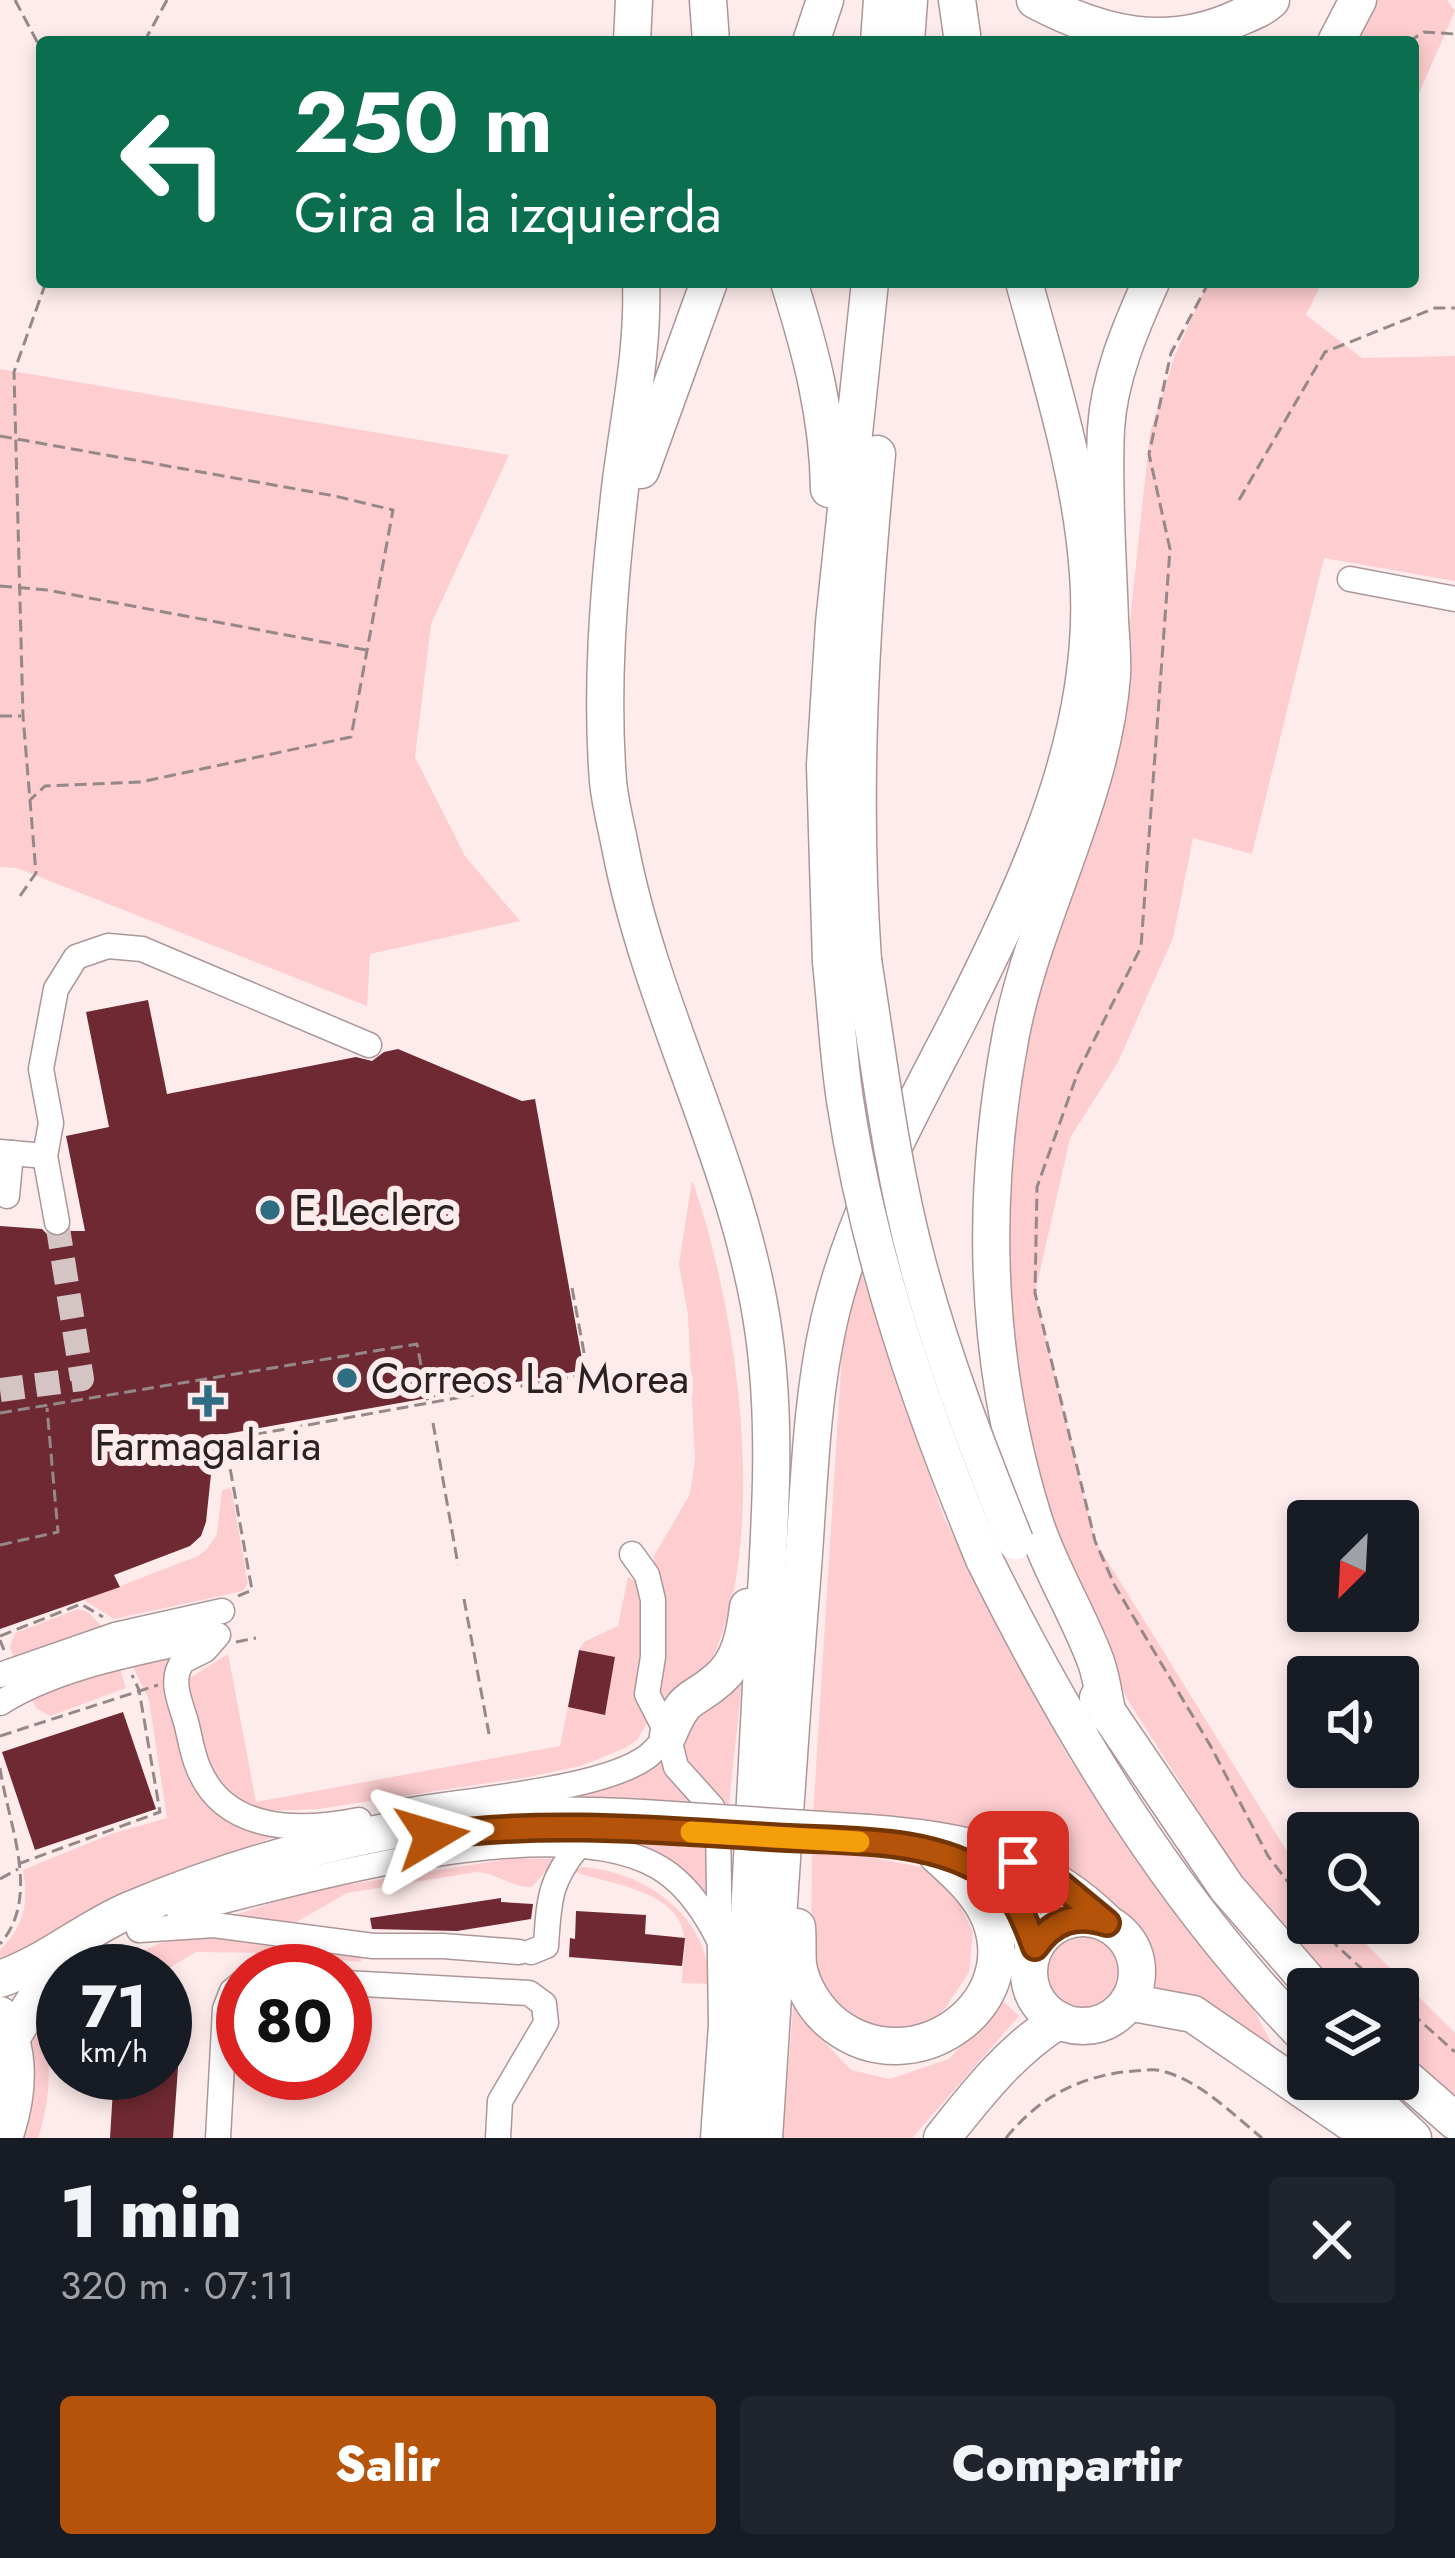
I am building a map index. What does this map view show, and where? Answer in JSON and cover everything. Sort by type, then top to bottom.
[{"type":"highway","points":[[632,36],[634,0]]},
{"type":"highway","points":[[708,0],[711,36]]},
{"type":"highway","points":[[813,36],[825,0]]},
{"type":"highway","points":[[879,36],[882,0]]},
{"type":"highway","points":[[906,36],[908,0]]},
{"type":"highway","points":[[957,0],[962,36]]},
{"type":"highway","points":[[1036,0],[1088,26],[1144,36]]},
{"type":"highway","points":[[1179,36],[1226,24],[1271,0]]},
{"type":"highway","points":[[1339,36],[1358,0]]},
{"type":"highway","points":[[641,288],[606,668],[608,784],[633,914],[746,1246],[764,1336],[771,1436],[736,2138]]},
{"type":"highway","points":[[614,572],[649,441],[707,288]]},
{"type":"highway","points":[[791,288],[818,373],[828,441],[829,581],[834,623]]},
{"type":"highway","points":[[847,961],[825,765],[834,623],[869,288]]},
{"type":"highway","points":[[892,288],[869,541],[847,961],[844,1098],[868,1219],[931,1432],[999,1550],[1095,1764],[1179,1889],[1287,2015]]},
{"type":"highway","points":[[764,2138],[797,1641],[819,1377],[828,1325],[872,1192],[993,950],[1048,820],[1080,705],[1089,578],[1082,513],[1026,288]]},
{"type":"highway","points":[[1108,1715],[1096,1662],[1050,1563],[1018,1459],[999,1377],[990,1229],[995,1130],[1012,1029],[1105,726],[1112,672],[1106,427],[1114,376],[1148,288]]},
{"type":"highway","points":[[940,1055],[980,1006],[1063,824],[1097,710],[1110,619]]},
{"type":"highway","points":[[668,1735],[686,1700],[718,1680],[741,1647],[755,1525],[758,1406],[767,1378]]},
{"type":"highway","points":[[999,1550],[1058,1629],[1108,1715],[1227,1888],[1297,1968]]},
{"type":"highway","points":[[797,1641],[799,1968],[811,2000],[826,2019],[867,2044],[891,2049],[937,2040],[967,2016],[989,1979],[996,1946],[991,1922],[980,1898],[937,1855]]},
{"type":"highway","points":[[0,1979],[260,1866],[359,1838],[511,1816],[942,1839],[1018,1862],[1055,1880],[1122,1934],[1137,1967],[1128,2002],[1104,2021],[1089,2025],[1059,2020],[1045,2010],[1029,1980],[1035,1947],[1042,1935],[1066,1920],[1107,1923]]},
{"type":"highway","points":[[132,1921],[179,1912],[226,1888],[288,1868],[432,1836],[532,1826],[643,1823]]},
{"type":"highway","points":[[103,1944],[172,1883],[273,1843],[333,1826]]},
{"type":"highway","points":[[867,1838],[959,1861],[994,1880],[1017,1903],[1035,1947]]},
{"type":"highway","points":[[4,2138],[16,2091],[6,2026],[36,1998]]},
{"type":"highway","points":[[1128,2002],[1193,2014],[1373,2138]]},
{"type":"highway","points":[[942,2138],[1015,2052],[1059,2020]]},
{"type":"highway","points":[[1419,2089],[1455,2121]]},
{"type":"highway","points":[[1372,2100],[1413,2138]]},
{"type":"street","points":[[1350,579],[1455,599]]},
{"type":"street","points":[[50,1206],[45,1156],[51,1123],[41,1069],[44,1038],[56,989],[76,957],[108,946],[142,949],[369,1045]]},
{"type":"street","points":[[7,1196],[5,1152],[45,1156]]},
{"type":"street","points":[[632,1554],[646,1575],[653,1600],[653,1657],[646,1694],[668,1735],[676,1767],[712,1807],[718,1821],[721,2025],[713,2138]]},
{"type":"street","points":[[224,1630],[205,1651],[183,1661],[174,1682],[198,1769],[223,1804],[249,1820],[275,1826],[333,1826],[543,1789],[621,1770],[648,1756],[668,1735]]},
{"type":"street","points":[[0,1675],[115,1635],[224,1630]]},
{"type":"street","points":[[0,1703],[21,1690],[224,1630]]},
{"type":"street","points":[[179,1912],[289,1882],[419,1858],[506,1846],[579,1845],[635,1857],[668,1873],[694,1898],[720,1942]]},
{"type":"street","points":[[132,1921],[214,1925],[373,1946],[525,1952],[546,1946],[550,1890],[579,1845]]},
{"type":"street","points":[[372,1984],[529,1993],[544,2004],[546,2023],[500,2101],[498,2138]]},
{"type":"street","points":[[218,2138],[220,2100]]},
{"type":"path","points":[[15,0],[36,40]]},
{"type":"path","points":[[147,36],[167,0]]},
{"type":"path","points":[[1418,36],[1424,32],[1455,34]]},
{"type":"path","points":[[20,896],[36,873],[23,716],[17,355],[44,288]]},
{"type":"path","points":[[1206,288],[1171,353],[1149,454],[1170,549],[1141,946],[1078,1072],[1037,1187],[1035,1293],[1095,1541],[1115,1586],[1210,1745],[1268,1856],[1287,1881]]},
{"type":"path","points":[[1239,500],[1325,352],[1435,308],[1455,308]]},
{"type":"path","points":[[0,436],[393,510],[351,737],[141,782],[45,786],[30,800]]},
{"type":"path","points":[[0,586],[368,650]]},
{"type":"path","points":[[0,716],[23,716]]},
{"type":"path","points":[[249,1594],[225,1440],[588,1374],[572,1288]]},
{"type":"path","points":[[0,1413],[418,1344],[429,1404]]},
{"type":"path","points":[[0,1544],[58,1532],[46,1407]]},
{"type":"path","points":[[433,1423],[458,1565]]},
{"type":"path","points":[[464,1599],[489,1734]]},
{"type":"path","points":[[0,1636],[81,1604],[111,1624]]},
{"type":"path","points":[[224,1630],[256,1638]]},
{"type":"path","points":[[0,1879],[18,1866],[160,1812],[139,1690],[127,1665]]},
{"type":"path","points":[[0,1736],[166,1683]]},
{"type":"path","points":[[0,1768],[18,1866],[20,1912],[0,1944]]},
{"type":"path","points":[[1335,1944],[1361,1968]]},
{"type":"path","points":[[1419,2020],[1455,2052]]},
{"type":"path","points":[[1006,2138],[1025,2114],[1066,2086],[1110,2073],[1160,2069],[1203,2090],[1262,2138]]},
{"type":"shaded area","points":[[1378,0],[1447,0],[1455,11],[1419,93],[1419,36],[1358,36]]},
{"type":"shaded area","points":[[1205,288],[1319,288],[1306,315],[1362,358],[1455,356],[1455,581],[1324,558],[1252,854],[1193,838],[1173,938],[1118,1062],[1070,1138],[1035,1293],[1095,1541],[1287,1851],[1287,1933],[1225,1853],[1129,1702],[1074,1601],[1029,1468],[1008,1348],[1002,1205],[1020,1045],[1122,696],[1150,433],[1175,355]]},
{"type":"shaded area","points":[[0,369],[509,455],[431,624],[415,757],[465,856],[520,921],[370,954],[367,1006],[17,868],[0,867]]},
{"type":"shaded area","points":[[692,1180],[723,1292],[734,1358],[743,1494],[739,1559],[727,1618],[704,1675],[669,1709],[654,1694],[654,1556],[690,1494],[695,1459],[688,1315],[679,1264]]},
{"type":"shaded area","points":[[861,1272],[943,1515],[1001,1635],[1067,1755],[1155,1884],[1250,2003],[1278,2055],[1214,2014],[1147,1983],[1141,1942],[1112,1906],[1008,1838],[917,1822],[813,1816],[844,1321]]},
{"type":"shaded area","points":[[231,1488],[248,1583],[243,1591],[114,1619],[84,1600],[198,1556],[217,1534],[222,1490]]},
{"type":"shaded area","points":[[628,1577],[642,1585],[649,1720],[637,1740],[625,1748],[581,1766],[528,1777],[318,1809],[264,1811],[250,1803],[243,1806],[215,1781],[182,1683],[228,1654],[256,1802],[560,1746],[568,1707],[605,1714],[615,1658],[579,1650],[584,1642],[618,1626]]},
{"type":"shaded area","points":[[78,1609],[88,1612],[106,1631],[15,1661],[10,1647],[15,1633]]},
{"type":"shaded area","points":[[181,1650],[168,1688],[240,1825],[276,1836],[181,1873],[47,1944],[36,1944],[36,1950],[11,1963],[0,1957],[0,1950],[23,1914],[23,1870],[111,1834],[167,1818],[149,1700],[131,1663]]},
{"type":"shaded area","points":[[119,1666],[126,1688],[50,1716],[36,1708],[30,1696]]},
{"type":"shaded area","points":[[743,1672],[728,1813],[693,1767],[683,1737],[699,1710]]},
{"type":"shaded area","points":[[663,1748],[708,1812],[707,1896],[659,1856],[622,1844],[560,1834],[649,1839],[685,1848],[691,1844],[695,1825],[510,1806]]},
{"type":"shaded area","points":[[812,1853],[864,1856],[921,1867],[957,1899],[973,1932],[969,1972],[930,2024],[894,2033],[839,2011],[818,1979],[811,1949]]},
{"type":"shaded area","points":[[515,1858],[556,1859],[532,1887],[477,1872],[347,1893],[293,1924],[229,1917],[308,1891]]},
{"type":"shaded area","points":[[582,1867],[629,1878],[670,1902],[698,1938],[709,1984],[682,1983],[684,1935],[669,1907],[639,1891],[575,1872]]},
{"type":"shaded area","points":[[1082,1930],[1111,1942],[1123,1971],[1111,2000],[1082,2012],[1053,2000],[1041,1971],[1053,1942]]},
{"type":"shaded area","points":[[202,1936],[273,1944],[216,1944],[216,1952],[192,1954],[192,1944],[160,1943]]},
{"type":"shaded area","points":[[1295,1944],[1366,1944],[1390,1968],[1314,1968]]},
{"type":"shaded area","points":[[794,1997],[813,2030],[851,2070],[890,2079],[949,2059],[1003,2001],[1019,2016],[912,2138],[783,2138]]},
{"type":"shaded area","points":[[1419,1997],[1455,2033],[1455,2102],[1419,2069]]},
{"type":"shaded area","points":[[36,2016],[36,2100],[47,2100],[38,2138],[17,2138],[27,2039]]},
{"type":"building","points":[[148,1000],[167,1094],[356,1057],[372,1061],[398,1049],[522,1101],[535,1099],[584,1370],[215,1436],[206,1522],[201,1536],[190,1546],[114,1575],[120,1587],[0,1629],[0,1226],[42,1229],[59,1238],[71,1231],[85,1231],[66,1136],[109,1127],[86,1012]]},
{"type":"building","points":[[579,1650],[615,1657],[605,1715],[568,1707]]},
{"type":"building","points":[[123,1712],[156,1809],[35,1850],[2,1752]]},
{"type":"building","points":[[501,1898],[501,1902],[533,1904],[531,1919],[457,1931],[372,1929],[370,1918]]},
{"type":"building","points":[[576,1911],[646,1915],[645,1934],[685,1938],[682,1966],[569,1957]]},
{"type":"building","points":[[112,2100],[176,2100],[173,2138],[110,2138]]},
{"type":"tunnel","points":[[0,1390],[82,1379],[57,1222]]},
{"type":"slow traffic","points":[[691,1832],[859,1842]]},
{"type":"place","name":"E.Leclerc","points":[[270,1210]]},
{"type":"place","name":"Correos La Morea","points":[[347,1378]]},
{"type":"place","name":"Farmagalaria","points":[[208,1401]]},
{"type":"route","points":[[432,1836],[580,1826],[895,1845],[959,1861],[994,1880],[1017,1903],[1035,1947],[1042,1935],[1066,1920],[1107,1923],[1055,1880],[1018,1862]]}]
